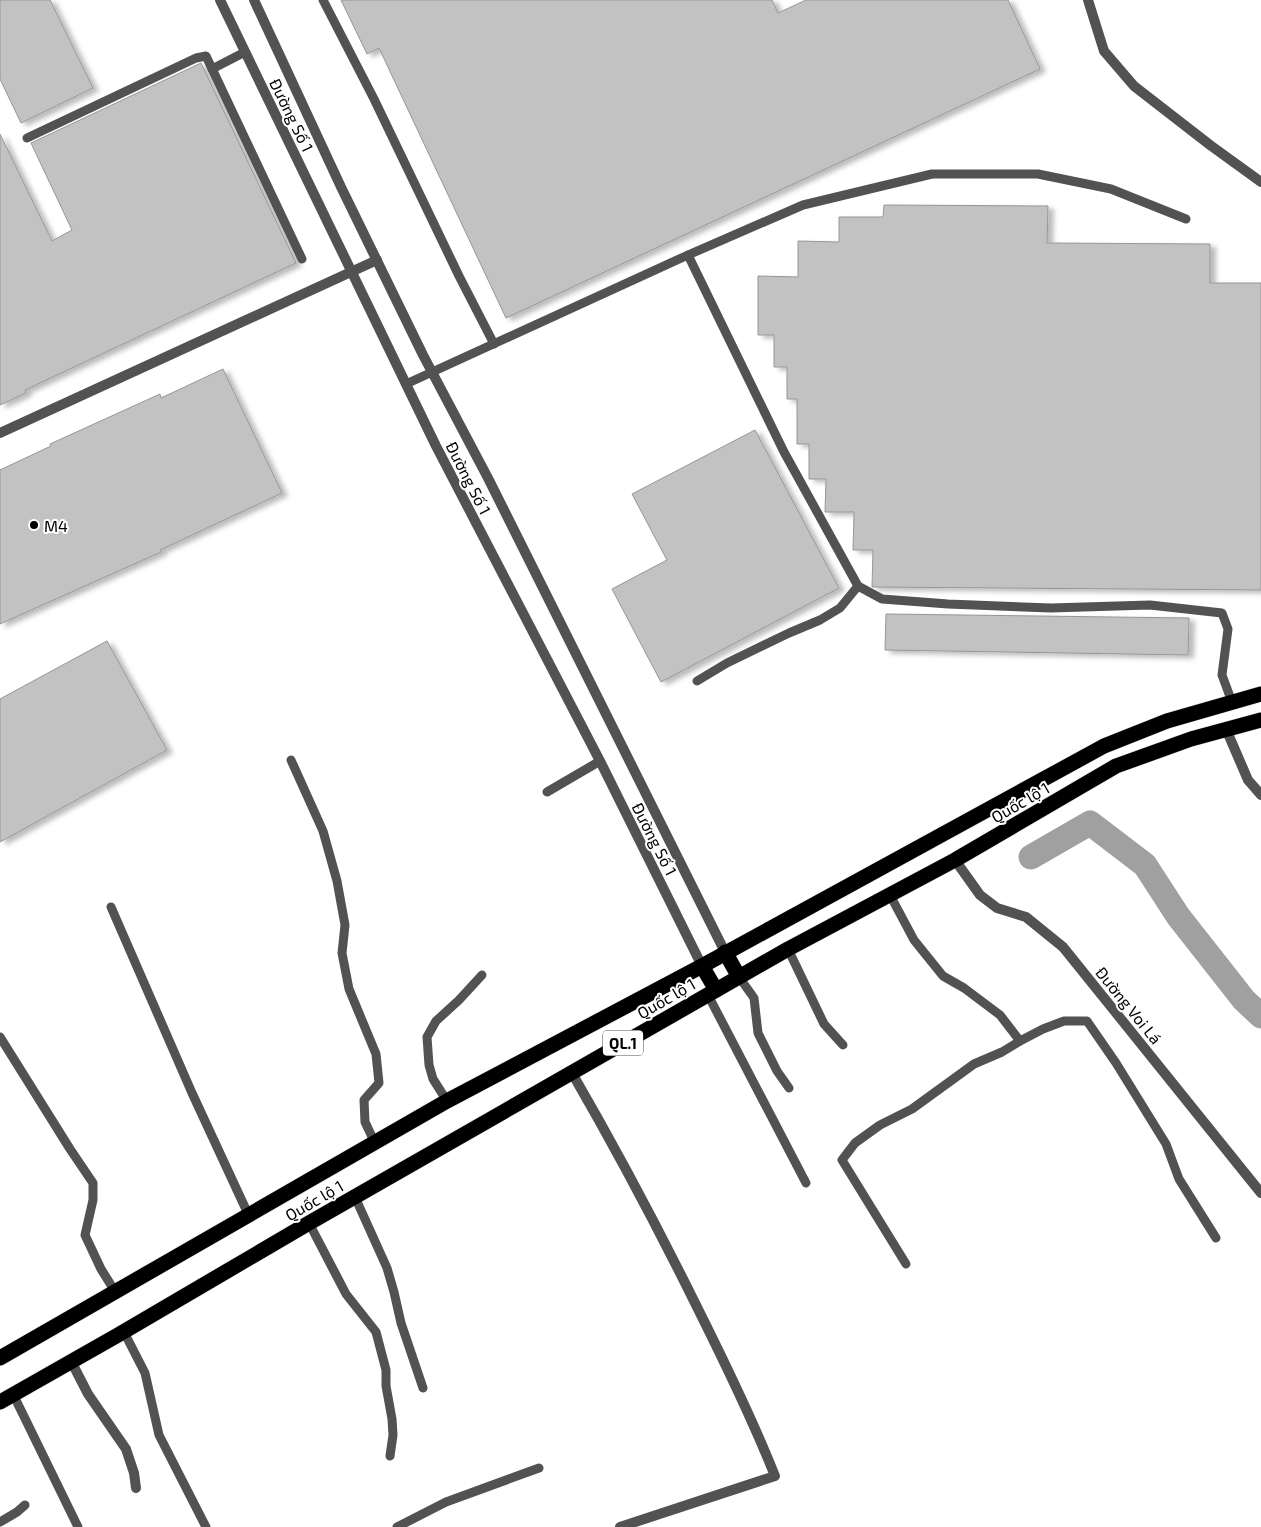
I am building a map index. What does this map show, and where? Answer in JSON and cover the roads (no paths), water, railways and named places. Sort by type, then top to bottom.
[{"type":"highway","name":"Quốc lộ 1","points":[[0,1358],[447,1101],[702,966],[1104,746],[1167,721],[1261,694]]},
{"type":"highway","name":"Quốc lộ 1","points":[[7,1398],[712,992],[788,949],[955,860],[1116,766],[1191,739],[1261,720]]},
{"type":"highway","points":[[725,952],[740,977]]},
{"type":"highway","points":[[702,966],[712,992]]},
{"type":"street","name":"Đường Số 1","points":[[220,0],[436,446],[600,761],[702,966]]},
{"type":"street","name":"Đường Số 1","points":[[254,0],[423,355],[498,498],[725,952]]},
{"type":"street","points":[[1088,0],[1104,50],[1134,86],[1261,182]]},
{"type":"street","points":[[0,433],[377,260]]},
{"type":"street","points":[[1226,729],[1248,780],[1261,795]]},
{"type":"street","name":"Đường Voi Lá","points":[[955,860],[980,895],[997,908],[1026,917],[1063,947],[1261,1193]]},
{"type":"street","points":[[572,1072],[678,1268],[748,1412],[775,1476],[620,1527]]},
{"type":"street","points":[[71,1361],[88,1394],[126,1449],[134,1473],[136,1488]]},
{"type":"lane","points":[[323,0],[374,99],[458,276],[494,344]]},
{"type":"lane","points":[[212,69],[245,52]]},
{"type":"lane","points":[[27,138],[196,58],[206,56],[302,259]]},
{"type":"lane","points":[[406,384],[688,255],[803,205],[932,174],[1038,174],[1111,189],[1186,219]]},
{"type":"lane","points":[[688,255],[784,452],[858,586],[882,599],[948,604],[1050,608],[1150,605],[1222,613],[1228,629],[1222,675],[1232,702]]},
{"type":"lane","points":[[697,681],[727,663],[789,632],[820,620],[840,608],[858,586]]},
{"type":"lane","points":[[291,760],[323,831],[337,882],[345,925],[342,953],[349,989],[376,1054],[379,1083],[364,1100],[365,1122],[375,1143]]},
{"type":"lane","points":[[547,792],[600,761]]},
{"type":"lane","points":[[890,894],[914,940],[943,976],[964,988],[1000,1015],[1020,1041]]},
{"type":"lane","points":[[111,906],[192,1093],[249,1216]]},
{"type":"lane","points":[[788,949],[824,1024],[843,1045]]},
{"type":"lane","points":[[447,1101],[433,1079],[429,1065],[427,1037],[436,1021],[482,975]]},
{"type":"lane","points":[[740,977],[754,998],[758,1033],[777,1071],[789,1088]]},
{"type":"lane","points":[[712,992],[806,1183]]},
{"type":"lane","points":[[906,1264],[842,1160],[855,1143],[880,1125],[912,1109],[974,1064],[1002,1052],[1043,1029],[1064,1021],[1087,1020],[1166,1144],[1179,1179],[1216,1238]]},
{"type":"lane","points":[[0,1037],[93,1183],[93,1200],[85,1235],[101,1269],[116,1293]]},
{"type":"lane","points":[[355,1197],[387,1268],[401,1323],[422,1388]]},
{"type":"lane","points":[[309,1223],[346,1294],[376,1332],[386,1370],[386,1386],[392,1419],[390,1456]]},
{"type":"lane","points":[[124,1332],[145,1373],[159,1435],[206,1527]]},
{"type":"lane","points":[[7,1398],[78,1527]]},
{"type":"lane","points":[[397,1527],[446,1502],[539,1468]]},
{"type":"lane","points":[[0,1522],[25,1505]]},
{"type":"waterway","points":[[1031,857],[1090,823],[1145,865],[1178,916],[1244,1000],[1261,1016]]},
{"type":"place","name":"M4","points":[[34,525]]}]
